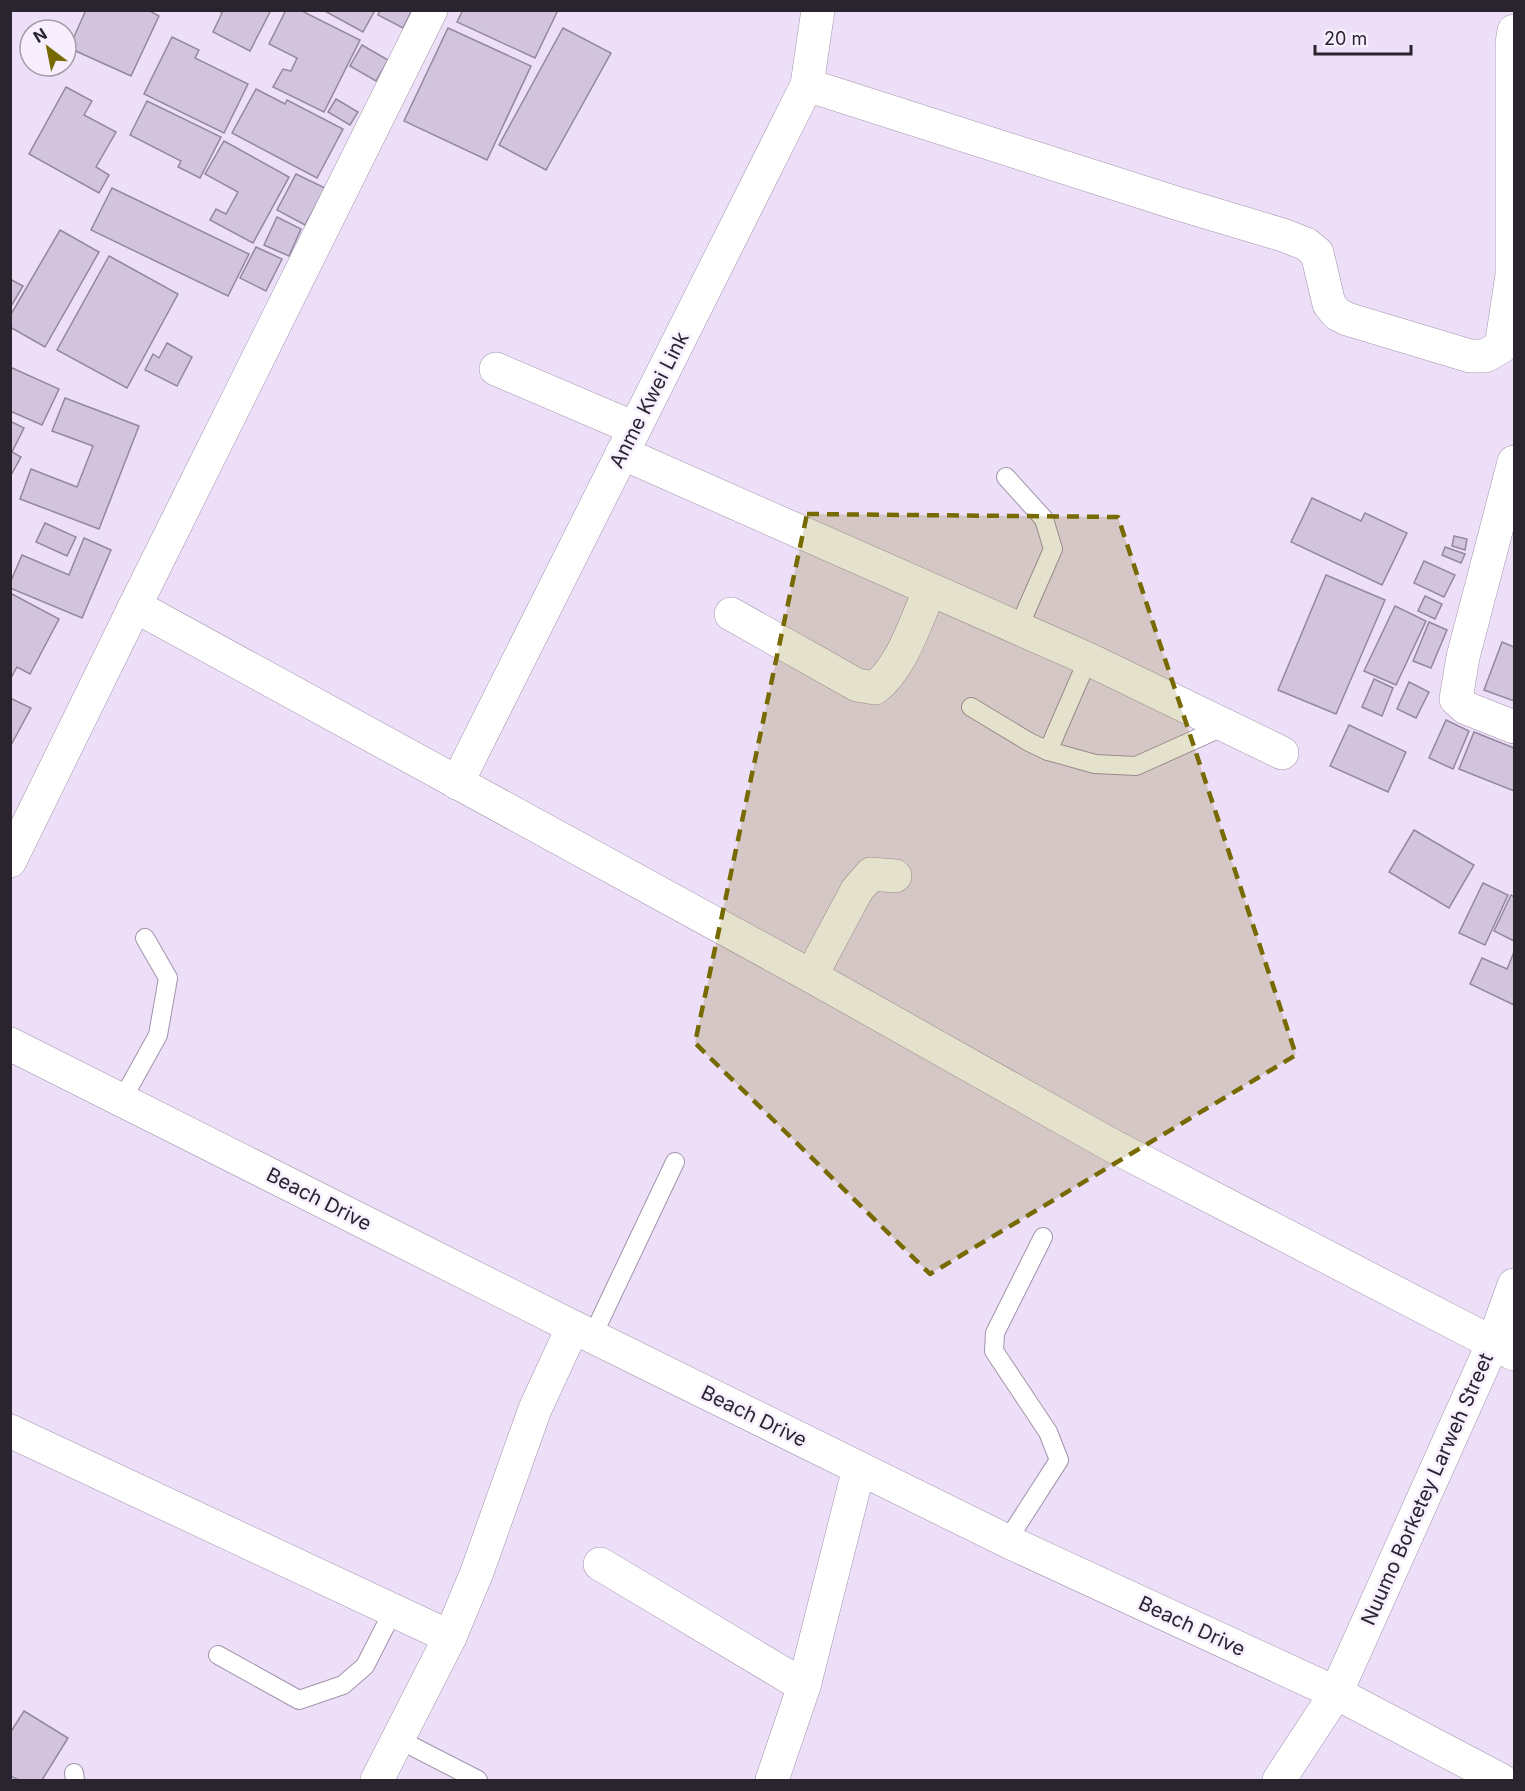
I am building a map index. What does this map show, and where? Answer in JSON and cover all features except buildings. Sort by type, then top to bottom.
[{"type":"street","points":[[10,861],[431,10]]},
{"type":"street","name":"Anme Kwei Link","points":[[457,783],[807,85],[818,10]]},
{"type":"street","points":[[807,85],[1291,238],[1306,244],[1317,253],[1329,304],[1337,314],[1347,320],[1470,356],[1485,356],[1501,347],[1512,275],[1512,43],[1515,31]]},
{"type":"street","points":[[496,369],[628,441],[930,590],[1088,659],[1282,753]]},
{"type":"street","points":[[1515,462],[1463,657],[1456,699],[1466,708],[1515,727]]},
{"type":"street","points":[[731,614],[857,685],[875,688],[886,679],[897,664],[930,590]]},
{"type":"street","points":[[135,606],[811,976],[1112,1145],[1504,1349]]},
{"type":"street","points":[[811,976],[856,890],[871,874],[895,876]]},
{"type":"street","name":"Beach Drive","points":[[10,1044],[582,1332],[1006,1541],[1336,1693],[1501,1780]]},
{"type":"street","name":"Nuumo Borketey Larweh Street","points":[[1279,1780],[1336,1693],[1504,1349],[1515,1285]]},
{"type":"street","points":[[377,1780],[450,1637],[477,1572],[535,1409],[582,1332]]},
{"type":"street","points":[[10,1431],[450,1637]]},
{"type":"street","points":[[772,1780],[804,1686],[859,1468]]},
{"type":"street","points":[[600,1564],[804,1686]]},
{"type":"lane","points":[[1006,477],[1044,519],[1053,549],[1018,629]]},
{"type":"lane","points":[[1048,751],[1088,659]]},
{"type":"lane","points":[[971,707],[1048,751],[1095,764],[1136,766],[1226,726]]},
{"type":"lane","points":[[122,1100],[158,1035],[168,978],[145,938]]},
{"type":"lane","points":[[582,1332],[675,1162]]},
{"type":"lane","points":[[1006,1541],[1059,1460],[1048,1432],[994,1351],[995,1333],[1043,1237]]},
{"type":"lane","points":[[218,1655],[299,1700],[343,1685],[365,1666],[393,1611]]},
{"type":"lane","points":[[398,1739],[478,1780]]},
{"type":"highlighted area","points":[[807,514],[1118,517],[1296,1055],[930,1274],[695,1043]]}]
